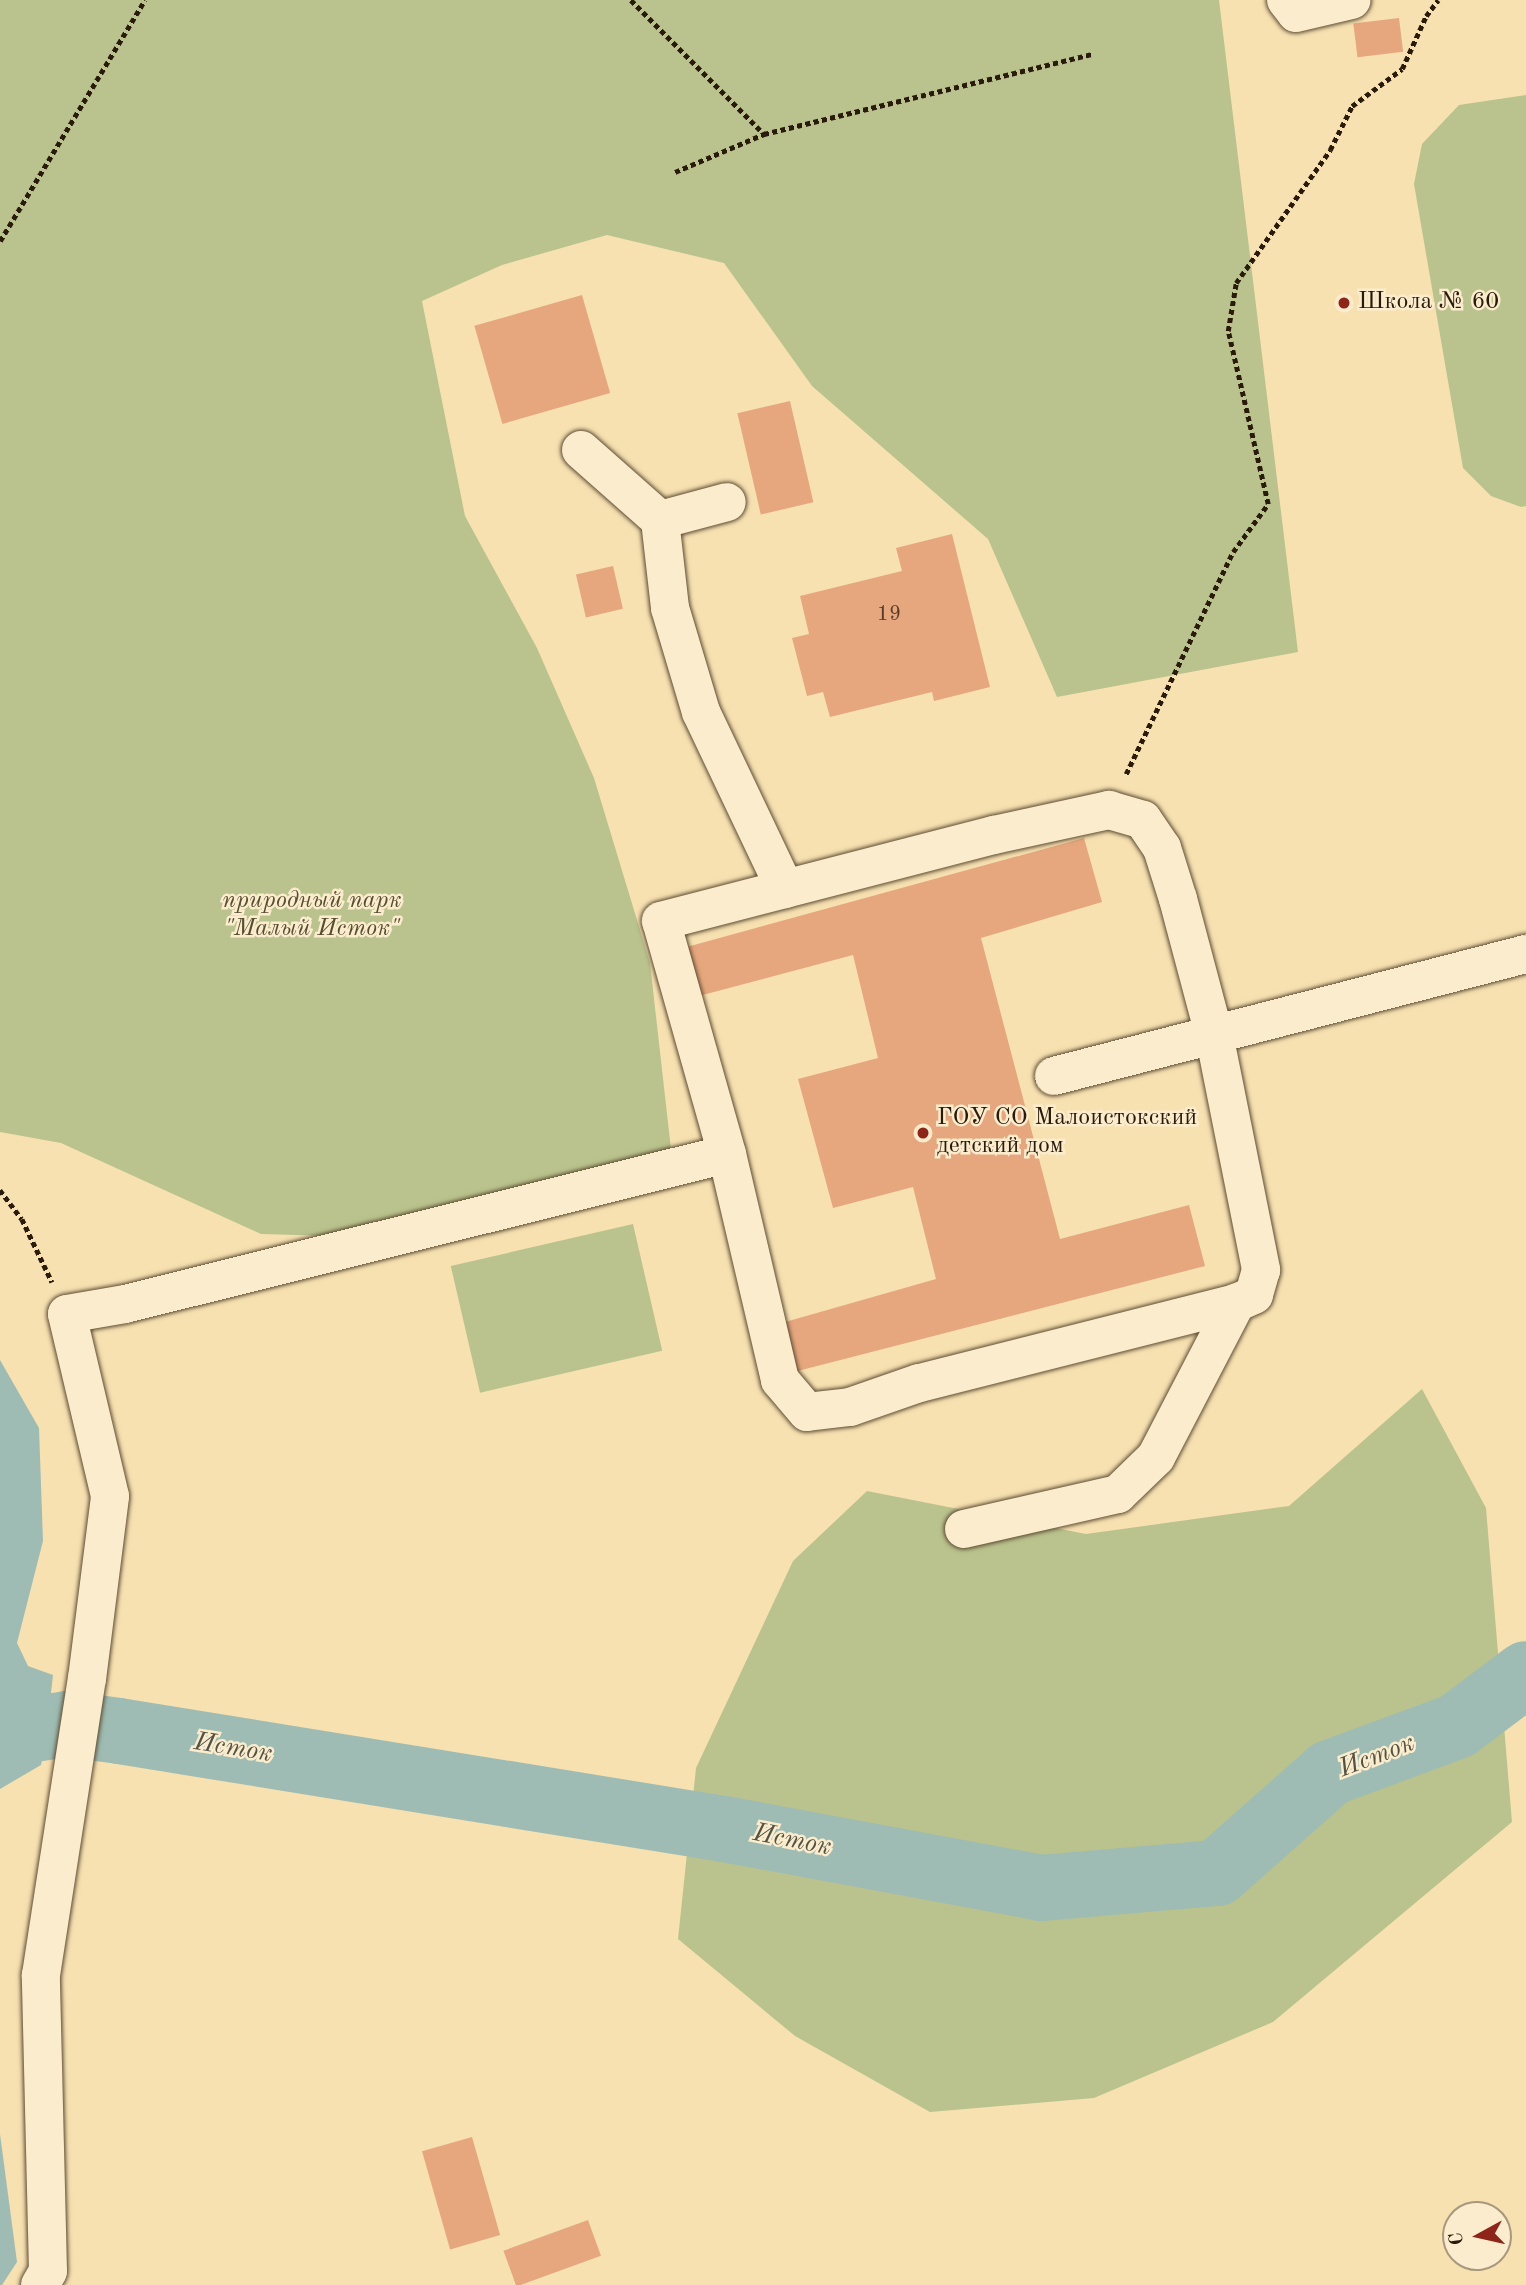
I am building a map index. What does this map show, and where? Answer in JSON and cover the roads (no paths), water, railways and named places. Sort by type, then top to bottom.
[{"type":"lane","points":[[1286,0],[1296,13],[1352,0]]},
{"type":"lane","points":[[581,450],[660,520],[670,608],[701,712],[785,889]]},
{"type":"lane","points":[[660,520],[727,502]]},
{"type":"lane","points":[[1109,810],[1143,820],[1162,848],[1214,1034],[1261,1270],[1254,1295],[1236,1303],[919,1383],[850,1407],[807,1412],[780,1380],[727,1154],[661,921],[785,889],[994,835],[1109,810]]},
{"type":"lane","points":[[1054,1076],[1526,954]]},
{"type":"lane","points":[[40,2285],[48,2271],[41,1975],[87,1679],[110,1496],[67,1314],[125,1304],[727,1154]]},
{"type":"lane","points":[[964,1529],[1118,1494],[1156,1457],[1236,1303]]},
{"type":"water","points":[[0,1360],[39,1428],[43,1541],[17,1643],[28,1666],[53,1675],[49,1711],[70,1714],[67,1736],[47,1734],[41,1765],[0,1789]]},
{"type":"water","points":[[0,2134],[17,2262],[2,2285],[0,2285]]},
{"type":"waterway","name":"Исток","points":[[0,1734],[68,1724],[119,1731],[724,1829],[1041,1888],[1217,1873],[1330,1773],[1457,1726],[1526,1674]]},
{"type":"place","name":"Школа № 60","points":[[1344,303]]},
{"type":"place","name":"ГОУ СО Малоистокский детский дом","points":[[923,1133]]},
{"type":"park label","name":"природный парк \"Малый Исток\"","points":[[312,916]]}]
